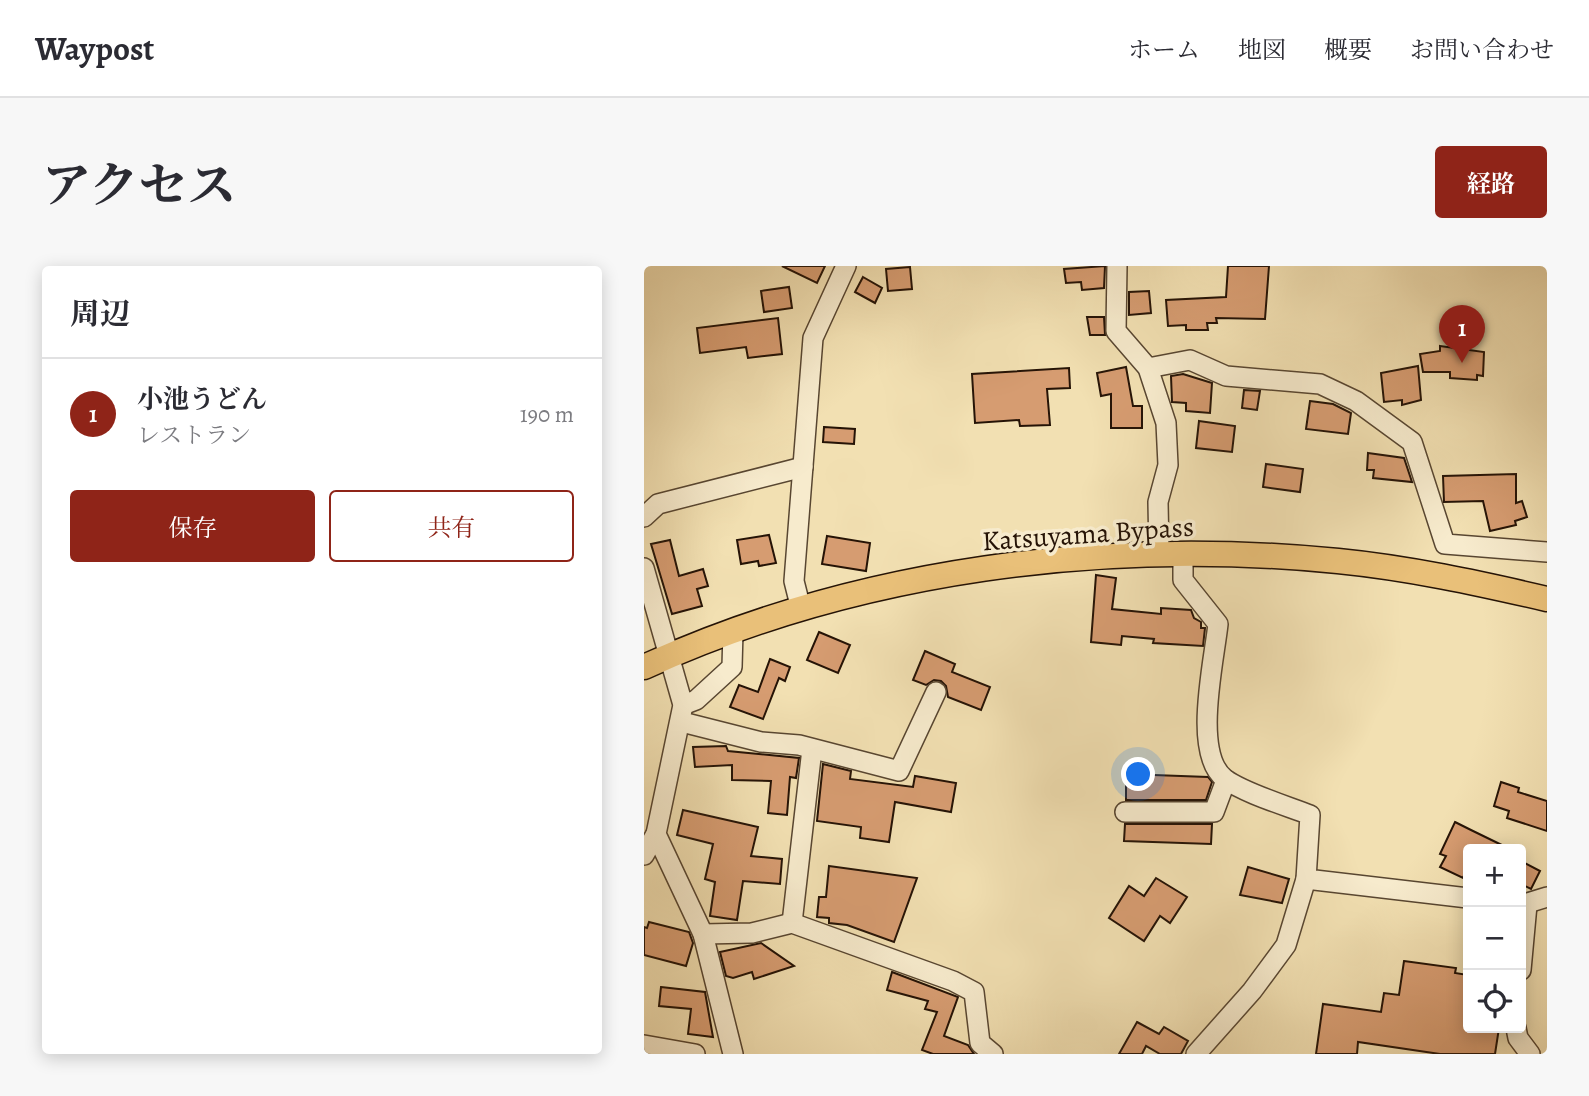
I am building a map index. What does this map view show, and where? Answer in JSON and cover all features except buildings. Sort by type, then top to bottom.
[{"type":"main road","name":"Katsuyama Bypass","points":[[644,667],[733,631],[801,609],[876,589],[1029,563],[1171,554],[1338,561],[1409,570],[1547,599]]},
{"type":"street","points":[[801,609],[794,581],[813,338],[846,266]]},
{"type":"street","points":[[1118,266],[1116,331],[1148,368],[1166,423],[1168,465],[1158,502],[1171,554],[1183,580],[1218,624],[1206,741],[1214,767],[1226,780],[1310,815],[1306,879],[1286,945],[1252,992],[1196,1054]]},
{"type":"street","points":[[1148,368],[1190,360],[1226,376],[1320,384],[1356,401],[1412,442],[1446,544],[1547,552]]},
{"type":"street","points":[[644,517],[658,504],[803,467]]},
{"type":"street","points":[[644,568],[670,655],[682,714],[656,834],[644,855]]},
{"type":"street","points":[[682,714],[732,667],[733,631]]},
{"type":"street","points":[[682,714],[761,742],[813,749],[899,771],[936,692]]},
{"type":"street","points":[[792,922],[813,749]]},
{"type":"street","points":[[1125,812],[1214,812],[1226,780]]},
{"type":"street","points":[[656,834],[703,934],[733,1054]]},
{"type":"street","points":[[1306,879],[1463,897]]},
{"type":"street","points":[[1526,904],[1547,897]]},
{"type":"street","points":[[703,934],[752,933],[792,922],[974,992],[980,1043],[993,1054]]},
{"type":"street","points":[[1517,1033],[1530,1054]]},
{"type":"street","points":[[644,1045],[695,1054]]},
{"type":"place","name":"小池うどん","points":[[1462,363]]}]
